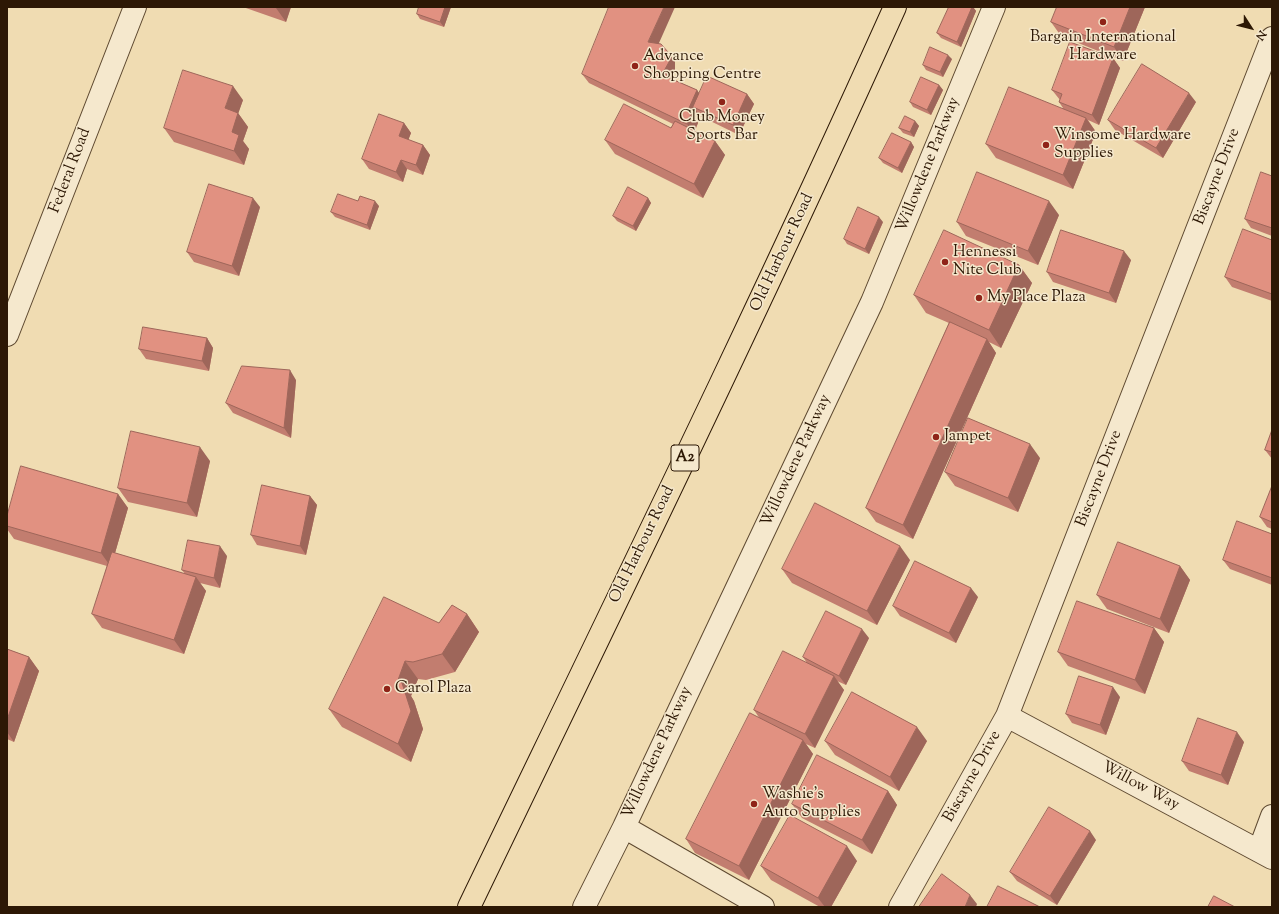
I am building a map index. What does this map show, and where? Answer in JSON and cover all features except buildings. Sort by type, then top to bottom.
[{"type":"main road","name":"Old Harbour Road","points":[[469,907],[764,294],[895,7]]},
{"type":"street","name":"Federal Road","points":[[7,335],[135,7]]},
{"type":"street","name":"Willowdene Parkway","points":[[584,907],[624,827],[872,302],[994,7]]},
{"type":"street","name":"Biscayne Drive","points":[[900,907],[1007,716],[1272,38]]},
{"type":"street","name":"Willow Way","points":[[1007,716],[1266,855]]},
{"type":"street","points":[[1266,855],[1272,816]]},
{"type":"street","points":[[624,827],[763,907]]},
{"type":"place","name":"Bargain International Hardware","points":[[1103,22]]},
{"type":"place","name":"Advance Shopping Centre","points":[[635,66]]},
{"type":"place","name":"Club Money Sports Bar","points":[[722,102]]},
{"type":"place","name":"Winsome Hardware Supplies","points":[[1046,145]]},
{"type":"place","name":"Hennessi Nite Club","points":[[945,262]]},
{"type":"place","name":"My Place Plaza","points":[[979,298]]},
{"type":"place","name":"Jampet","points":[[936,437]]},
{"type":"place","name":"Carol Plaza","points":[[387,689]]},
{"type":"place","name":"Washie's Auto Supplies","points":[[754,804]]}]
